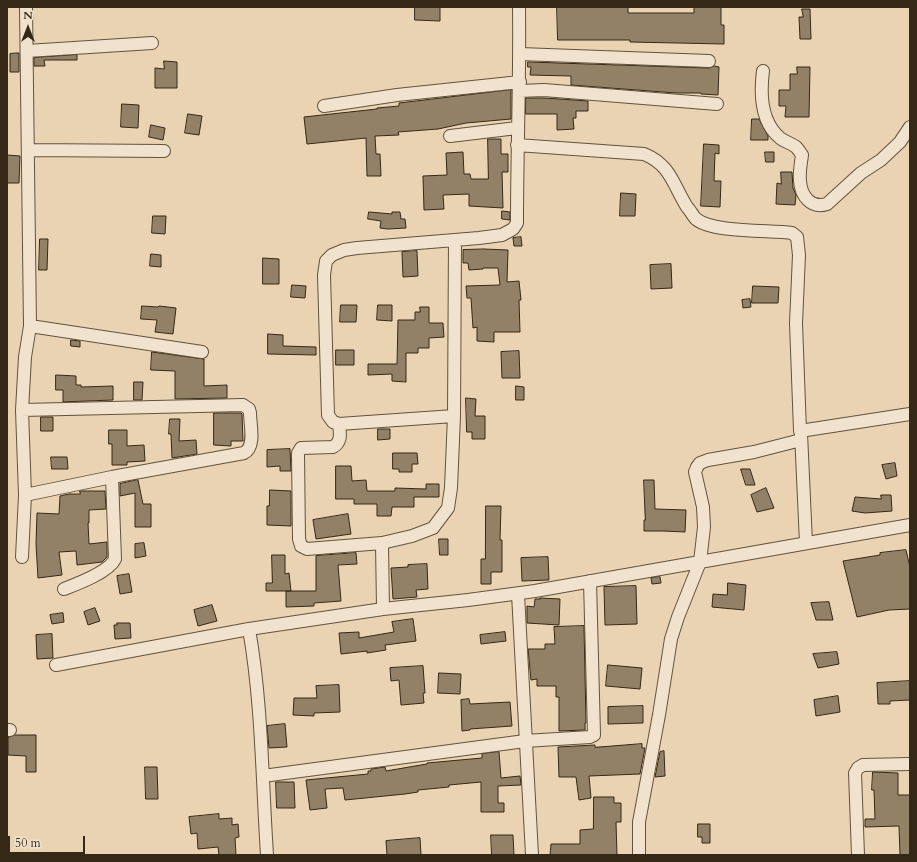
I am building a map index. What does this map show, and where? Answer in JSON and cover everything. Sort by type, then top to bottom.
[{"type":"street","points":[[22,557],[25,495],[22,410],[25,358],[30,326],[26,7]]},
{"type":"street","points":[[454,416],[339,424],[333,422],[328,415],[324,275],[326,262],[332,256],[344,250],[502,235],[513,229],[517,223],[517,128],[520,86],[519,7]]},
{"type":"street","points":[[27,51],[152,43]]},
{"type":"street","points":[[520,54],[709,61]]},
{"type":"street","points":[[763,71],[761,87],[765,116],[770,127],[779,137],[796,147],[802,155],[800,182],[804,194],[811,203],[820,206],[827,204],[861,173],[881,160],[900,142],[910,127]]},
{"type":"street","points":[[324,106],[397,95],[520,86],[544,90],[717,104]]},
{"type":"street","points":[[450,136],[517,128]]},
{"type":"street","points":[[517,145],[644,154],[655,158],[664,166],[682,199],[696,219],[709,225],[746,230],[792,233],[797,237],[799,256],[796,323],[806,544]]},
{"type":"street","points":[[28,150],[164,151]]},
{"type":"street","points":[[339,424],[340,441],[337,445],[334,447],[301,448],[298,453],[299,538],[301,546],[307,549],[382,543],[412,536],[433,528],[448,508],[452,488],[455,240]]},
{"type":"street","points":[[30,326],[202,352]]},
{"type":"street","points":[[22,410],[243,405],[249,409],[251,444],[248,451],[244,453],[112,477],[25,495]]},
{"type":"street","points":[[639,855],[639,822],[671,639],[678,617],[700,562],[704,527],[703,507],[695,472],[697,467],[700,463],[708,460],[754,452],[801,435],[910,414]]},
{"type":"street","points":[[64,589],[95,575],[113,564],[115,559],[112,477]]},
{"type":"street","points":[[56,665],[249,628],[383,609],[518,594],[910,525]]},
{"type":"street","points":[[382,543],[383,609]]},
{"type":"street","points":[[264,776],[525,741],[590,738],[594,735],[590,581]]},
{"type":"street","points":[[518,594],[532,855]]},
{"type":"street","points":[[249,628],[256,681],[264,776],[267,855]]},
{"type":"street","points":[[858,855],[855,773],[858,768],[863,765],[910,764]]},
{"type":"building","points":[[415,7],[440,7],[440,21],[415,20]]},
{"type":"building","points":[[557,7],[628,7],[628,13],[694,13],[694,7],[721,7],[721,25],[724,25],[724,44],[630,42],[630,40],[558,40]]},
{"type":"building","points":[[802,9],[810,9],[811,39],[800,39],[799,17],[803,17]]},
{"type":"building","points":[[19,53],[19,72],[10,72],[10,54]]},
{"type":"building","points":[[77,55],[77,60],[44,60],[45,66],[34,66],[34,58]]},
{"type":"building","points":[[164,61],[177,62],[177,88],[155,88],[155,68],[164,69]]},
{"type":"building","points":[[528,62],[709,68],[714,66],[719,67],[718,95],[571,85],[571,76],[530,75],[531,67],[528,67]]},
{"type":"building","points":[[797,67],[810,67],[809,117],[785,117],[786,106],[779,106],[779,90],[790,90],[790,74],[797,74]]},
{"type":"building","points":[[511,90],[511,119],[466,123],[438,129],[398,132],[399,135],[375,136],[376,154],[380,154],[381,176],[367,176],[366,138],[307,144],[304,117],[399,106],[399,103]]},
{"type":"building","points":[[526,98],[588,101],[588,111],[576,111],[576,118],[573,118],[574,129],[557,130],[557,114],[526,114]]},
{"type":"building","points":[[122,104],[139,105],[138,128],[121,127]]},
{"type":"building","points":[[188,114],[202,116],[199,135],[185,133]]},
{"type":"building","points":[[752,119],[759,119],[768,136],[768,140],[751,140]]},
{"type":"building","points":[[151,125],[165,128],[163,140],[149,137]]},
{"type":"building","points":[[488,139],[501,139],[501,154],[508,154],[508,172],[502,172],[503,208],[469,206],[469,194],[443,195],[444,209],[424,210],[423,176],[447,175],[446,153],[463,152],[464,174],[470,174],[471,179],[488,179]]},
{"type":"building","points":[[704,144],[719,145],[719,154],[715,153],[714,181],[721,181],[720,207],[701,206]]},
{"type":"building","points":[[765,152],[774,152],[774,162],[766,162]]},
{"type":"building","points":[[7,155],[20,156],[19,183],[7,183]]},
{"type":"building","points":[[781,172],[792,172],[793,188],[796,195],[795,205],[776,204],[777,183],[781,184]]},
{"type":"building","points":[[621,193],[636,194],[635,216],[620,216]]},
{"type":"building","points":[[502,211],[510,212],[510,220],[502,219]]},
{"type":"building","points":[[369,212],[392,214],[392,212],[400,212],[401,219],[405,219],[406,228],[380,228],[381,221],[368,219]]},
{"type":"building","points":[[153,216],[166,216],[165,234],[152,233]]},
{"type":"building","points":[[521,237],[522,246],[514,246],[513,238]]},
{"type":"building","points":[[40,239],[48,239],[47,270],[39,270]]},
{"type":"building","points":[[463,250],[508,250],[507,282],[519,281],[521,300],[519,300],[520,332],[494,332],[494,342],[477,341],[477,327],[473,328],[471,298],[467,298],[466,286],[500,285],[498,268],[469,270],[468,263],[463,263]]},
{"type":"building","points":[[417,251],[418,276],[403,277],[402,252]]},
{"type":"building","points":[[151,254],[161,255],[161,267],[150,266]]},
{"type":"building","points":[[263,258],[279,259],[279,284],[263,284]]},
{"type":"building","points":[[671,264],[672,288],[651,289],[650,265]]},
{"type":"building","points":[[292,285],[306,286],[305,298],[291,297]]},
{"type":"building","points":[[753,286],[779,287],[778,303],[752,303]]},
{"type":"building","points":[[750,299],[751,307],[743,308],[742,300]]},
{"type":"building","points":[[341,305],[357,305],[356,322],[340,322]]},
{"type":"building","points":[[378,305],[392,305],[392,321],[377,320]]},
{"type":"building","points":[[142,306],[176,308],[173,334],[155,332],[157,320],[141,319]]},
{"type":"building","points":[[420,307],[429,307],[429,323],[443,323],[444,337],[429,338],[429,348],[418,348],[418,353],[406,353],[406,382],[392,381],[392,374],[368,375],[368,364],[397,364],[398,320],[415,320],[415,312],[420,312]]},
{"type":"building","points":[[268,334],[283,335],[283,346],[316,347],[316,355],[268,354]]},
{"type":"building","points":[[71,340],[80,341],[80,347],[71,346]]},
{"type":"building","points":[[336,350],[354,350],[354,365],[336,365]]},
{"type":"building","points":[[519,351],[520,378],[502,378],[501,352]]},
{"type":"building","points":[[152,352],[204,359],[204,386],[227,385],[227,398],[175,399],[175,371],[151,370]]},
{"type":"building","points":[[56,375],[76,376],[76,385],[81,385],[81,387],[113,386],[113,400],[63,402],[63,390],[56,390]]},
{"type":"building","points":[[134,382],[143,382],[142,400],[134,400]]},
{"type":"building","points":[[516,386],[524,387],[524,400],[516,400]]},
{"type":"building","points":[[466,398],[476,399],[475,416],[485,416],[485,439],[472,439],[472,432],[467,432]]},
{"type":"building","points":[[214,413],[241,413],[243,441],[231,441],[231,446],[214,445]]},
{"type":"building","points":[[41,417],[53,417],[53,431],[41,431]]},
{"type":"building","points":[[170,419],[180,419],[179,441],[196,440],[197,454],[172,458],[171,434],[169,434]]},
{"type":"building","points":[[378,429],[390,429],[390,439],[378,440]]},
{"type":"building","points":[[109,430],[127,430],[127,446],[144,445],[145,461],[127,462],[127,465],[112,465],[112,444],[109,444]]},
{"type":"building","points":[[290,449],[291,471],[280,471],[280,466],[267,467],[267,450]]},
{"type":"building","points":[[393,453],[417,453],[418,464],[412,464],[412,472],[399,472],[399,469],[393,469]]},
{"type":"building","points":[[51,457],[67,457],[68,469],[52,469]]},
{"type":"building","points":[[895,463],[897,476],[886,479],[882,465]]},
{"type":"building","points":[[336,466],[351,466],[352,481],[366,480],[367,491],[395,491],[395,488],[426,489],[426,484],[439,484],[439,497],[414,497],[414,507],[392,507],[391,516],[377,516],[377,504],[354,504],[354,499],[336,499]]},
{"type":"building","points":[[741,469],[750,469],[755,485],[746,485]]},
{"type":"building","points":[[138,480],[143,504],[151,504],[151,527],[135,527],[135,493],[120,496],[120,484]]},
{"type":"building","points":[[644,480],[654,480],[655,509],[686,510],[685,532],[644,531]]},
{"type":"building","points":[[766,488],[774,508],[757,512],[751,495]]},
{"type":"building","points":[[270,490],[291,491],[291,526],[267,525],[267,506],[269,506]]},
{"type":"building","points":[[80,491],[105,491],[106,509],[89,510],[88,523],[89,544],[107,542],[107,557],[102,562],[77,565],[76,551],[59,552],[62,575],[38,578],[36,544],[37,513],[59,514],[60,496],[80,494]]},
{"type":"building","points":[[881,495],[891,495],[892,511],[865,513],[852,511],[855,497],[881,499]]},
{"type":"building","points":[[486,506],[501,506],[500,540],[502,540],[502,572],[491,572],[491,584],[481,584],[481,559],[485,559]]},
{"type":"building","points":[[348,514],[351,534],[316,539],[313,520]]},
{"type":"building","points":[[439,539],[448,539],[448,555],[440,555]]},
{"type":"building","points":[[144,543],[146,556],[135,558],[135,544]]},
{"type":"building","points":[[906,550],[910,567],[910,609],[889,610],[857,617],[843,561],[880,555],[880,553]]},
{"type":"building","points":[[356,553],[357,564],[338,565],[341,601],[314,603],[314,606],[286,607],[286,591],[316,591],[316,556]]},
{"type":"building","points":[[272,555],[285,555],[285,574],[289,573],[291,591],[266,591],[266,583],[272,583]]},
{"type":"building","points":[[548,557],[549,580],[522,581],[521,558]]},
{"type":"building","points":[[427,564],[428,589],[416,590],[417,597],[393,599],[391,568]]},
{"type":"building","points":[[129,574],[132,592],[120,594],[117,576]]},
{"type":"building","points":[[660,577],[661,583],[652,584],[651,578]]},
{"type":"building","points":[[728,583],[746,585],[744,610],[712,607],[713,594],[727,595]]},
{"type":"building","points":[[636,586],[637,624],[605,625],[604,587]]},
{"type":"building","points":[[535,599],[560,599],[559,625],[527,623],[527,606],[534,607]]},
{"type":"building","points":[[829,602],[833,620],[816,620],[811,603]]},
{"type":"building","points":[[212,605],[217,621],[198,626],[194,610]]},
{"type":"building","points":[[95,608],[100,621],[88,625],[84,612]]},
{"type":"building","points":[[63,613],[64,622],[52,624],[50,615]]},
{"type":"building","points":[[413,619],[416,641],[385,645],[386,650],[367,653],[367,651],[341,654],[339,633],[359,632],[359,638],[394,632],[392,622]]},
{"type":"building","points":[[117,623],[130,623],[131,638],[115,639],[114,625],[117,625]]},
{"type":"building","points":[[584,626],[585,730],[559,731],[559,697],[556,697],[556,686],[537,686],[537,679],[531,680],[528,649],[545,649],[545,644],[555,644],[554,627]]},
{"type":"building","points":[[505,632],[506,641],[481,644],[480,635]]},
{"type":"building","points":[[52,634],[53,658],[37,659],[36,635]]},
{"type":"building","points":[[837,652],[839,664],[818,668],[813,654]]},
{"type":"building","points":[[608,665],[642,668],[640,689],[606,686]]},
{"type":"building","points":[[423,666],[425,693],[423,693],[424,703],[401,705],[399,680],[391,681],[390,668]]},
{"type":"building","points":[[439,673],[461,674],[460,694],[438,693]]},
{"type":"building","points":[[910,681],[910,700],[890,701],[890,704],[878,704],[877,683]]},
{"type":"building","points":[[339,685],[340,712],[314,713],[314,716],[293,715],[294,698],[317,698],[316,686]]},
{"type":"building","points":[[838,696],[840,712],[816,716],[814,700]]},
{"type":"building","points":[[469,699],[470,704],[510,702],[512,726],[462,731],[461,700]]},
{"type":"building","points":[[643,706],[643,723],[608,724],[608,707]]},
{"type":"building","points":[[285,724],[287,747],[269,748],[267,726]]},
{"type":"building","points":[[15,735],[36,735],[36,772],[26,772],[26,756],[8,755],[8,738]]},
{"type":"building","points":[[642,744],[642,748],[645,748],[640,774],[589,776],[591,798],[579,800],[576,777],[559,777],[558,747],[595,745],[595,747]]},
{"type":"building","points":[[664,751],[665,776],[655,777],[660,752]]},
{"type":"building","points":[[499,752],[501,778],[520,776],[521,785],[498,786],[498,803],[504,803],[504,812],[481,812],[481,782],[449,785],[449,787],[418,790],[418,792],[405,794],[345,800],[343,788],[325,789],[327,808],[310,810],[306,780],[368,774],[368,771],[371,771],[371,769],[385,767],[386,771],[427,763],[482,758],[482,754]]},
{"type":"building","points":[[145,767],[157,767],[158,799],[146,799]]},
{"type":"building","points":[[873,772],[898,773],[898,795],[910,795],[910,855],[900,855],[899,826],[865,827],[865,819],[875,819],[874,790],[872,790]]},
{"type":"building","points":[[276,782],[294,782],[295,808],[277,808]]},
{"type":"building","points":[[594,797],[614,797],[614,803],[621,803],[621,822],[616,822],[617,855],[550,855],[551,844],[580,844],[580,830],[593,829]]},
{"type":"building","points":[[219,814],[219,819],[232,818],[232,825],[238,824],[239,837],[235,838],[236,855],[219,855],[218,847],[198,849],[197,833],[191,834],[189,817]]},
{"type":"building","points":[[698,824],[710,824],[710,843],[702,843],[702,837],[698,837]]},
{"type":"building","points":[[491,835],[513,835],[514,855],[492,855]]},
{"type":"building","points":[[420,838],[421,855],[387,855],[386,841]]}]
